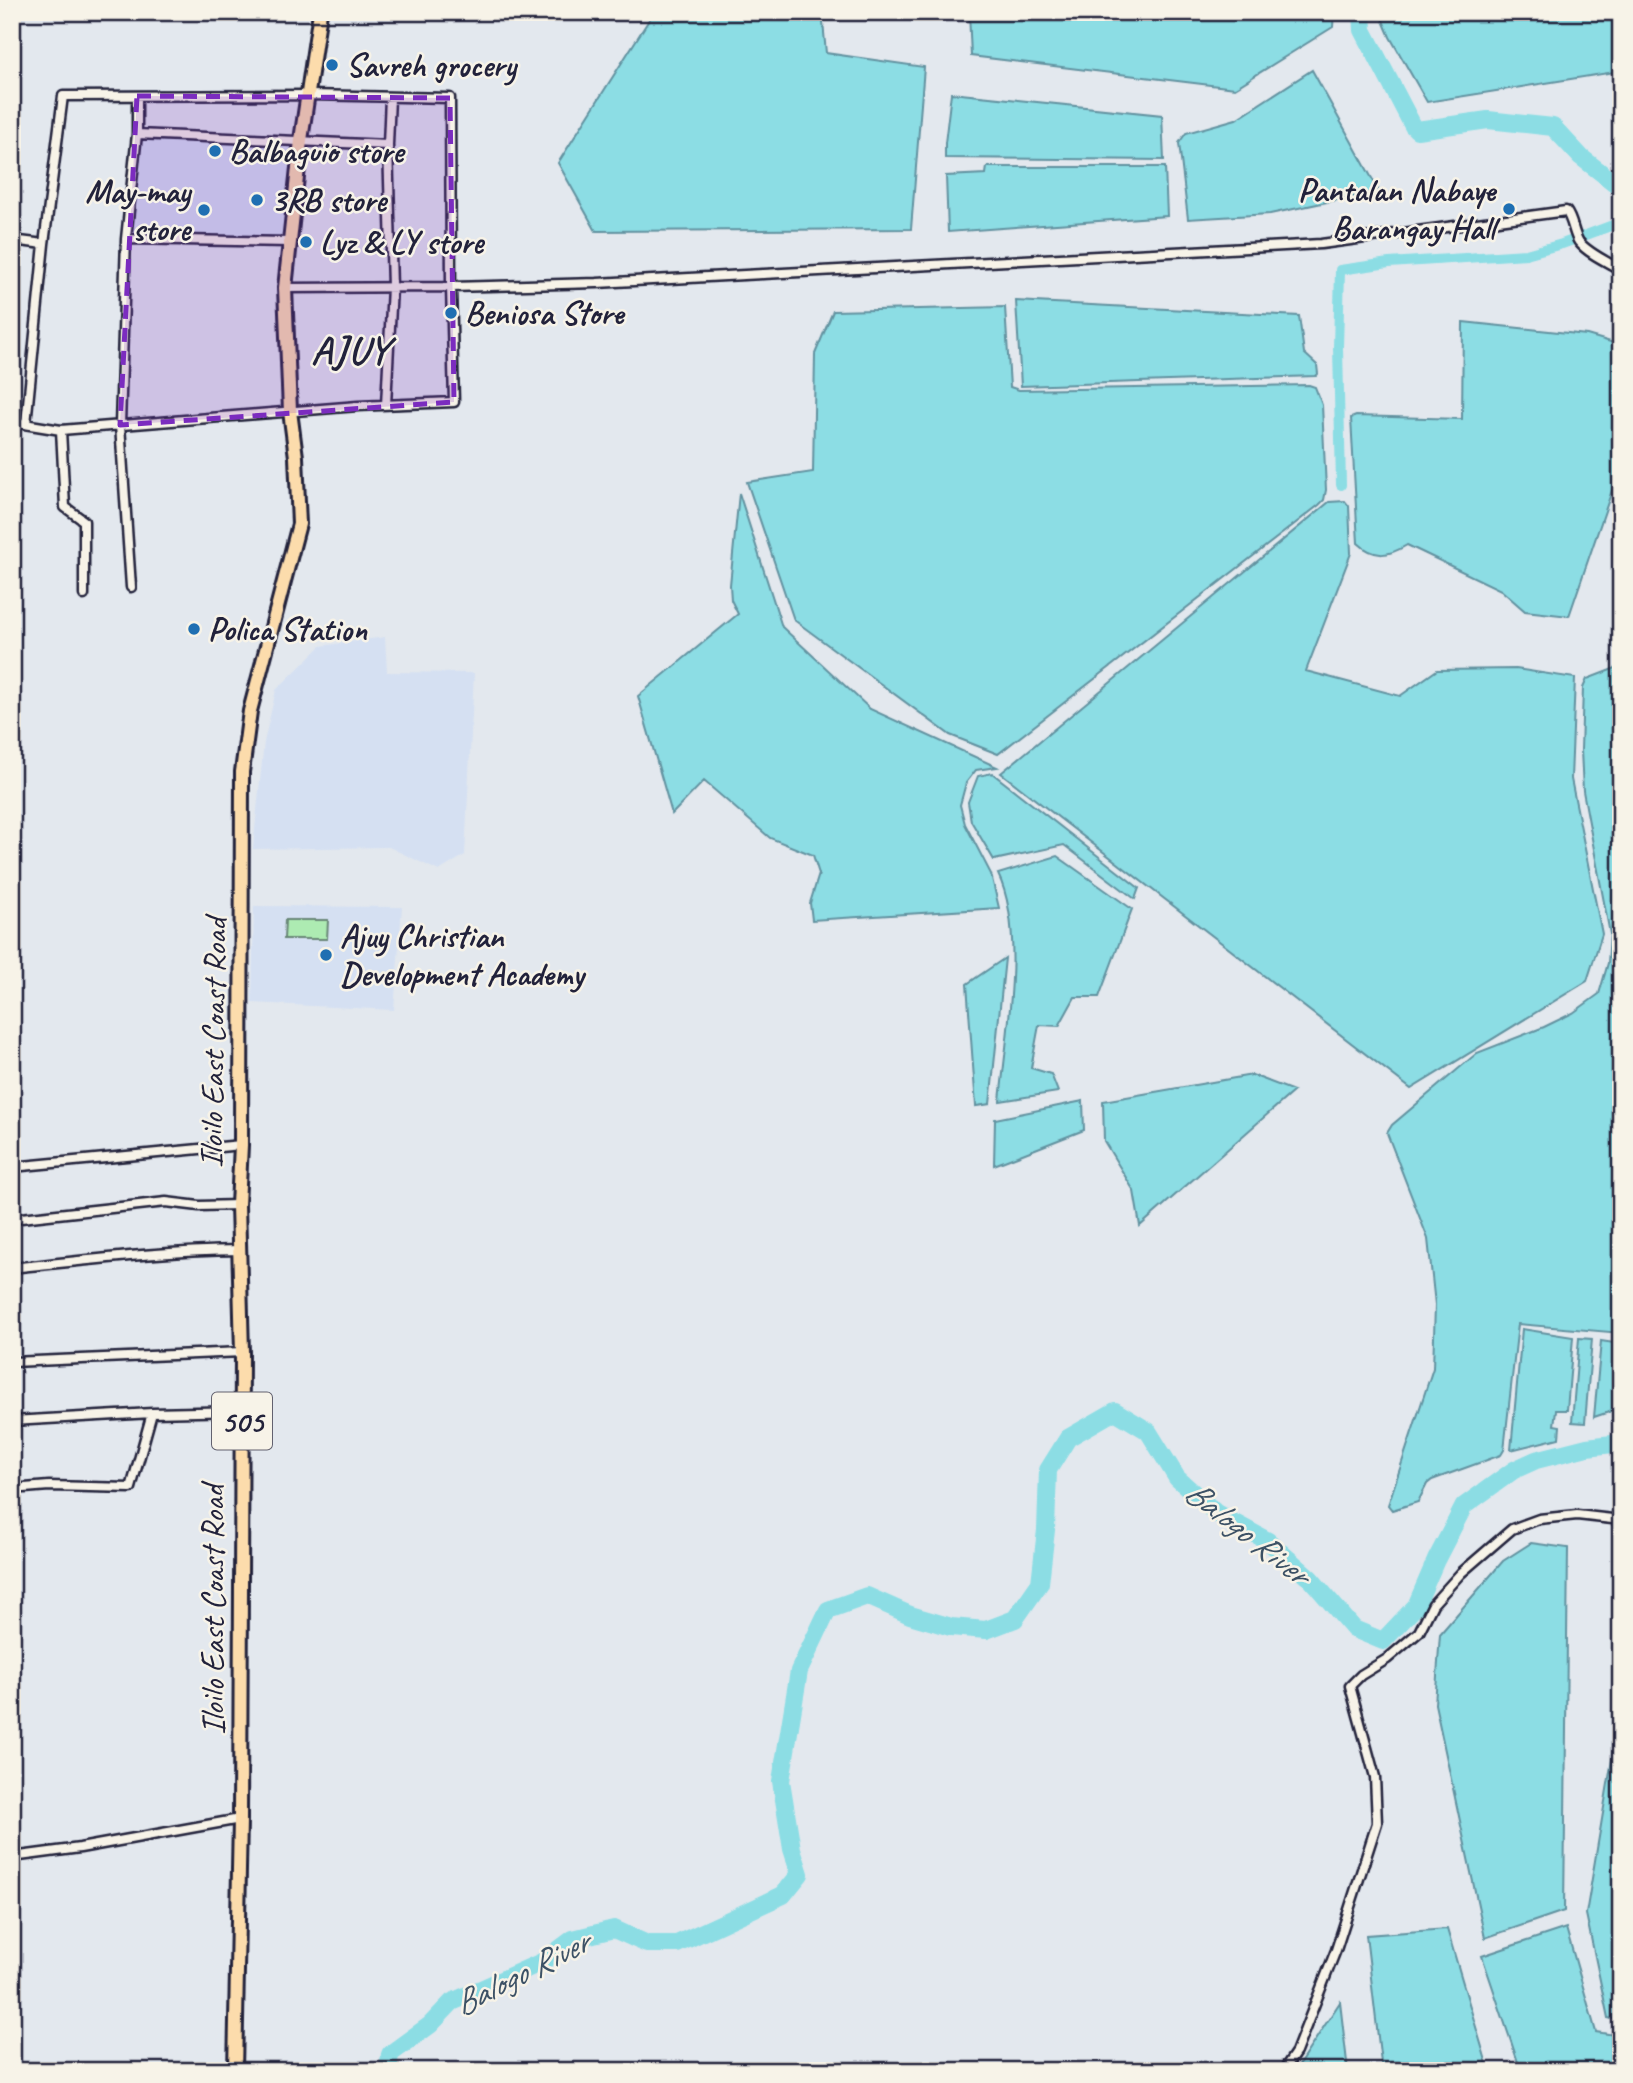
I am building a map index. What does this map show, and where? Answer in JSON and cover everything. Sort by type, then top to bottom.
[{"type":"main road","name":"505","points":[[290,411],[285,288],[301,140],[320,12]]},
{"type":"main road","name":"Iloilo East Coast Road","points":[[235,2071],[240,1819],[243,1352],[239,1205],[242,772],[250,711],[299,524],[296,457],[290,411]]},
{"type":"street","points":[[12,422],[61,430],[290,411],[454,402],[450,98],[309,95],[63,96],[44,244],[26,424]]},
{"type":"street","points":[[131,587],[120,425],[126,239],[137,134],[136,96]]},
{"type":"street","points":[[386,405],[392,287],[388,145],[390,97]]},
{"type":"street","points":[[137,134],[388,145]]},
{"type":"street","points":[[285,288],[597,283],[1321,244],[1566,211],[1579,241],[1621,270]]},
{"type":"street","points":[[126,239],[290,242]]},
{"type":"street","points":[[12,240],[44,244]]},
{"type":"street","points":[[61,430],[65,507],[84,521],[84,595]]},
{"type":"street","points":[[12,1167],[241,1145]]},
{"type":"street","points":[[12,1219],[166,1202],[199,1206],[239,1205]]},
{"type":"street","points":[[12,1268],[196,1250],[241,1250]]},
{"type":"street","points":[[12,1362],[243,1352]]},
{"type":"street","points":[[12,1421],[242,1411]]},
{"type":"street","points":[[12,1489],[48,1486],[131,1488],[152,1413]]},
{"type":"street","points":[[1283,2071],[1296,2052],[1336,1950],[1377,1823],[1375,1777],[1350,1686],[1360,1675],[1387,1659],[1419,1632],[1433,1604],[1461,1573],[1512,1529],[1539,1519],[1577,1515],[1621,1520]]},
{"type":"street","points":[[12,1857],[80,1848],[240,1819]]},
{"type":"highlighted area","points":[[137,96],[450,98],[454,402],[120,425]]},
{"type":"shaded area","points":[[137,138],[298,142],[289,241],[133,236]]},
{"type":"shaded area","points":[[385,637],[387,672],[474,673],[465,855],[439,871],[389,847],[253,849],[264,742],[276,690],[321,646]]},
{"type":"shaded area","name":"Ajuy Christian Development Academy","points":[[254,906],[402,907],[394,1010],[252,1003]]},
{"type":"green space","points":[[285,920],[328,920],[327,939],[284,939]]},
{"type":"water","points":[[654,12],[822,12],[826,53],[924,67],[911,229],[596,231],[558,163]]},
{"type":"water","points":[[969,12],[1334,12],[1333,27],[1235,88],[971,56]]},
{"type":"water","points":[[1398,12],[1621,12],[1621,71],[1427,102],[1381,16]]},
{"type":"water","points":[[1312,70],[1379,191],[1270,214],[1188,219],[1179,143],[1186,133],[1236,119]]},
{"type":"water","points":[[951,93],[1162,115],[1164,160],[945,158]]},
{"type":"water","points":[[987,167],[1165,167],[1167,216],[948,232],[946,176],[986,174]]},
{"type":"water","points":[[1016,301],[1299,316],[1304,353],[1317,365],[1318,374],[1021,386]]},
{"type":"water","points":[[1005,307],[1010,387],[1019,390],[1315,387],[1322,405],[1326,490],[1324,500],[1319,505],[998,754],[950,735],[794,620],[747,482],[813,472],[815,354],[833,311]]},
{"type":"water","points":[[1463,322],[1587,335],[1621,345],[1621,464],[1569,616],[1525,611],[1501,590],[1407,545],[1394,552],[1376,554],[1358,543],[1351,418],[1462,419]]},
{"type":"water","points":[[739,493],[782,627],[870,709],[997,767],[976,770],[966,783],[960,805],[965,824],[991,874],[999,908],[812,920],[810,903],[819,874],[813,855],[770,838],[704,781],[672,814],[638,696],[738,614],[731,600],[730,585]]},
{"type":"water","points":[[1345,501],[1349,506],[1351,553],[1306,671],[1400,696],[1437,670],[1516,669],[1575,678],[1571,779],[1602,934],[1587,981],[1411,1089],[1001,773],[1329,502]]},
{"type":"water","points":[[1621,666],[1621,1333],[1518,1324],[1504,1450],[1501,1455],[1432,1480],[1418,1502],[1392,1510],[1388,1505],[1433,1368],[1435,1305],[1428,1239],[1387,1133],[1392,1125],[1477,1053],[1573,1013],[1599,994],[1608,963],[1610,934],[1583,791],[1583,688],[1587,679]]},
{"type":"water","points":[[992,773],[1139,888],[1135,899],[1064,845],[994,860],[971,821],[968,802],[978,776]]},
{"type":"water","points":[[1057,856],[1132,909],[1099,997],[1075,997],[1059,1026],[1039,1025],[1031,1068],[1051,1074],[1058,1092],[1000,1101],[1013,954],[1006,898],[998,874]]},
{"type":"water","points":[[1005,958],[990,1104],[976,1106],[967,984]]},
{"type":"water","points":[[1252,1075],[1294,1091],[1140,1226],[1134,1191],[1104,1141],[1103,1101]]},
{"type":"water","points":[[1083,1101],[1084,1130],[994,1165],[995,1119]]},
{"type":"water","points":[[1522,1329],[1573,1337],[1567,1410],[1556,1410],[1554,1425],[1560,1426],[1559,1438],[1511,1450]]},
{"type":"water","points":[[1579,1338],[1592,1339],[1585,1423],[1572,1422]]},
{"type":"water","points":[[1601,1341],[1621,1344],[1621,1408],[1594,1417]]},
{"type":"water","points":[[1531,1543],[1568,1548],[1564,1911],[1485,1938],[1435,1704],[1440,1634],[1503,1561]]},
{"type":"water","points":[[1621,1746],[1621,2020],[1608,2018],[1586,1914],[1614,1748]]},
{"type":"water","points":[[1566,1928],[1596,2032],[1621,2036],[1621,2071],[1521,2071],[1482,1956]]},
{"type":"water","points":[[1447,1929],[1489,2071],[1382,2071],[1366,1935]]},
{"type":"water","points":[[1340,2002],[1348,2071],[1295,2071]]},
{"type":"waterway","points":[[1362,12],[1363,30],[1417,130],[1488,120],[1553,127],[1581,157],[1621,188]]},
{"type":"waterway","points":[[1341,485],[1338,347],[1340,270],[1389,263],[1526,254],[1621,222]]},
{"type":"waterway","name":"Balogo River","points":[[388,2071],[390,2054],[430,2025],[452,2002],[542,1962],[573,1939],[614,1929],[647,1944],[677,1944],[783,1895],[800,1874],[792,1849],[781,1781],[799,1671],[828,1610],[867,1596],[910,1615],[951,1627],[986,1630],[1015,1619],[1040,1583],[1046,1530],[1048,1470],[1068,1438],[1115,1411],[1148,1431],[1177,1478],[1216,1513],[1268,1541],[1310,1578],[1354,1629],[1383,1641],[1416,1606],[1464,1506],[1514,1470],[1536,1460],[1587,1447],[1621,1443]]},
{"type":"place","name":"Savreh grocery","points":[[332,65]]},
{"type":"place","name":"Balbaguio store","points":[[215,151]]},
{"type":"place","name":"3RB store","points":[[257,200]]},
{"type":"place","name":"Pantalan Nabaye Barangay Hall","points":[[1509,209]]},
{"type":"place","name":"May-may store","points":[[204,210]]},
{"type":"place","name":"Lyz & LY store","points":[[306,242]]},
{"type":"place","name":"Beniosa Store","points":[[451,313]]},
{"type":"place","name":"Polica Station","points":[[194,629]]},
{"type":"place","name":"Ajuy Christian Development Academy","points":[[326,955]]},
{"type":"district","name":"AJUY","points":[[351,350]]}]
